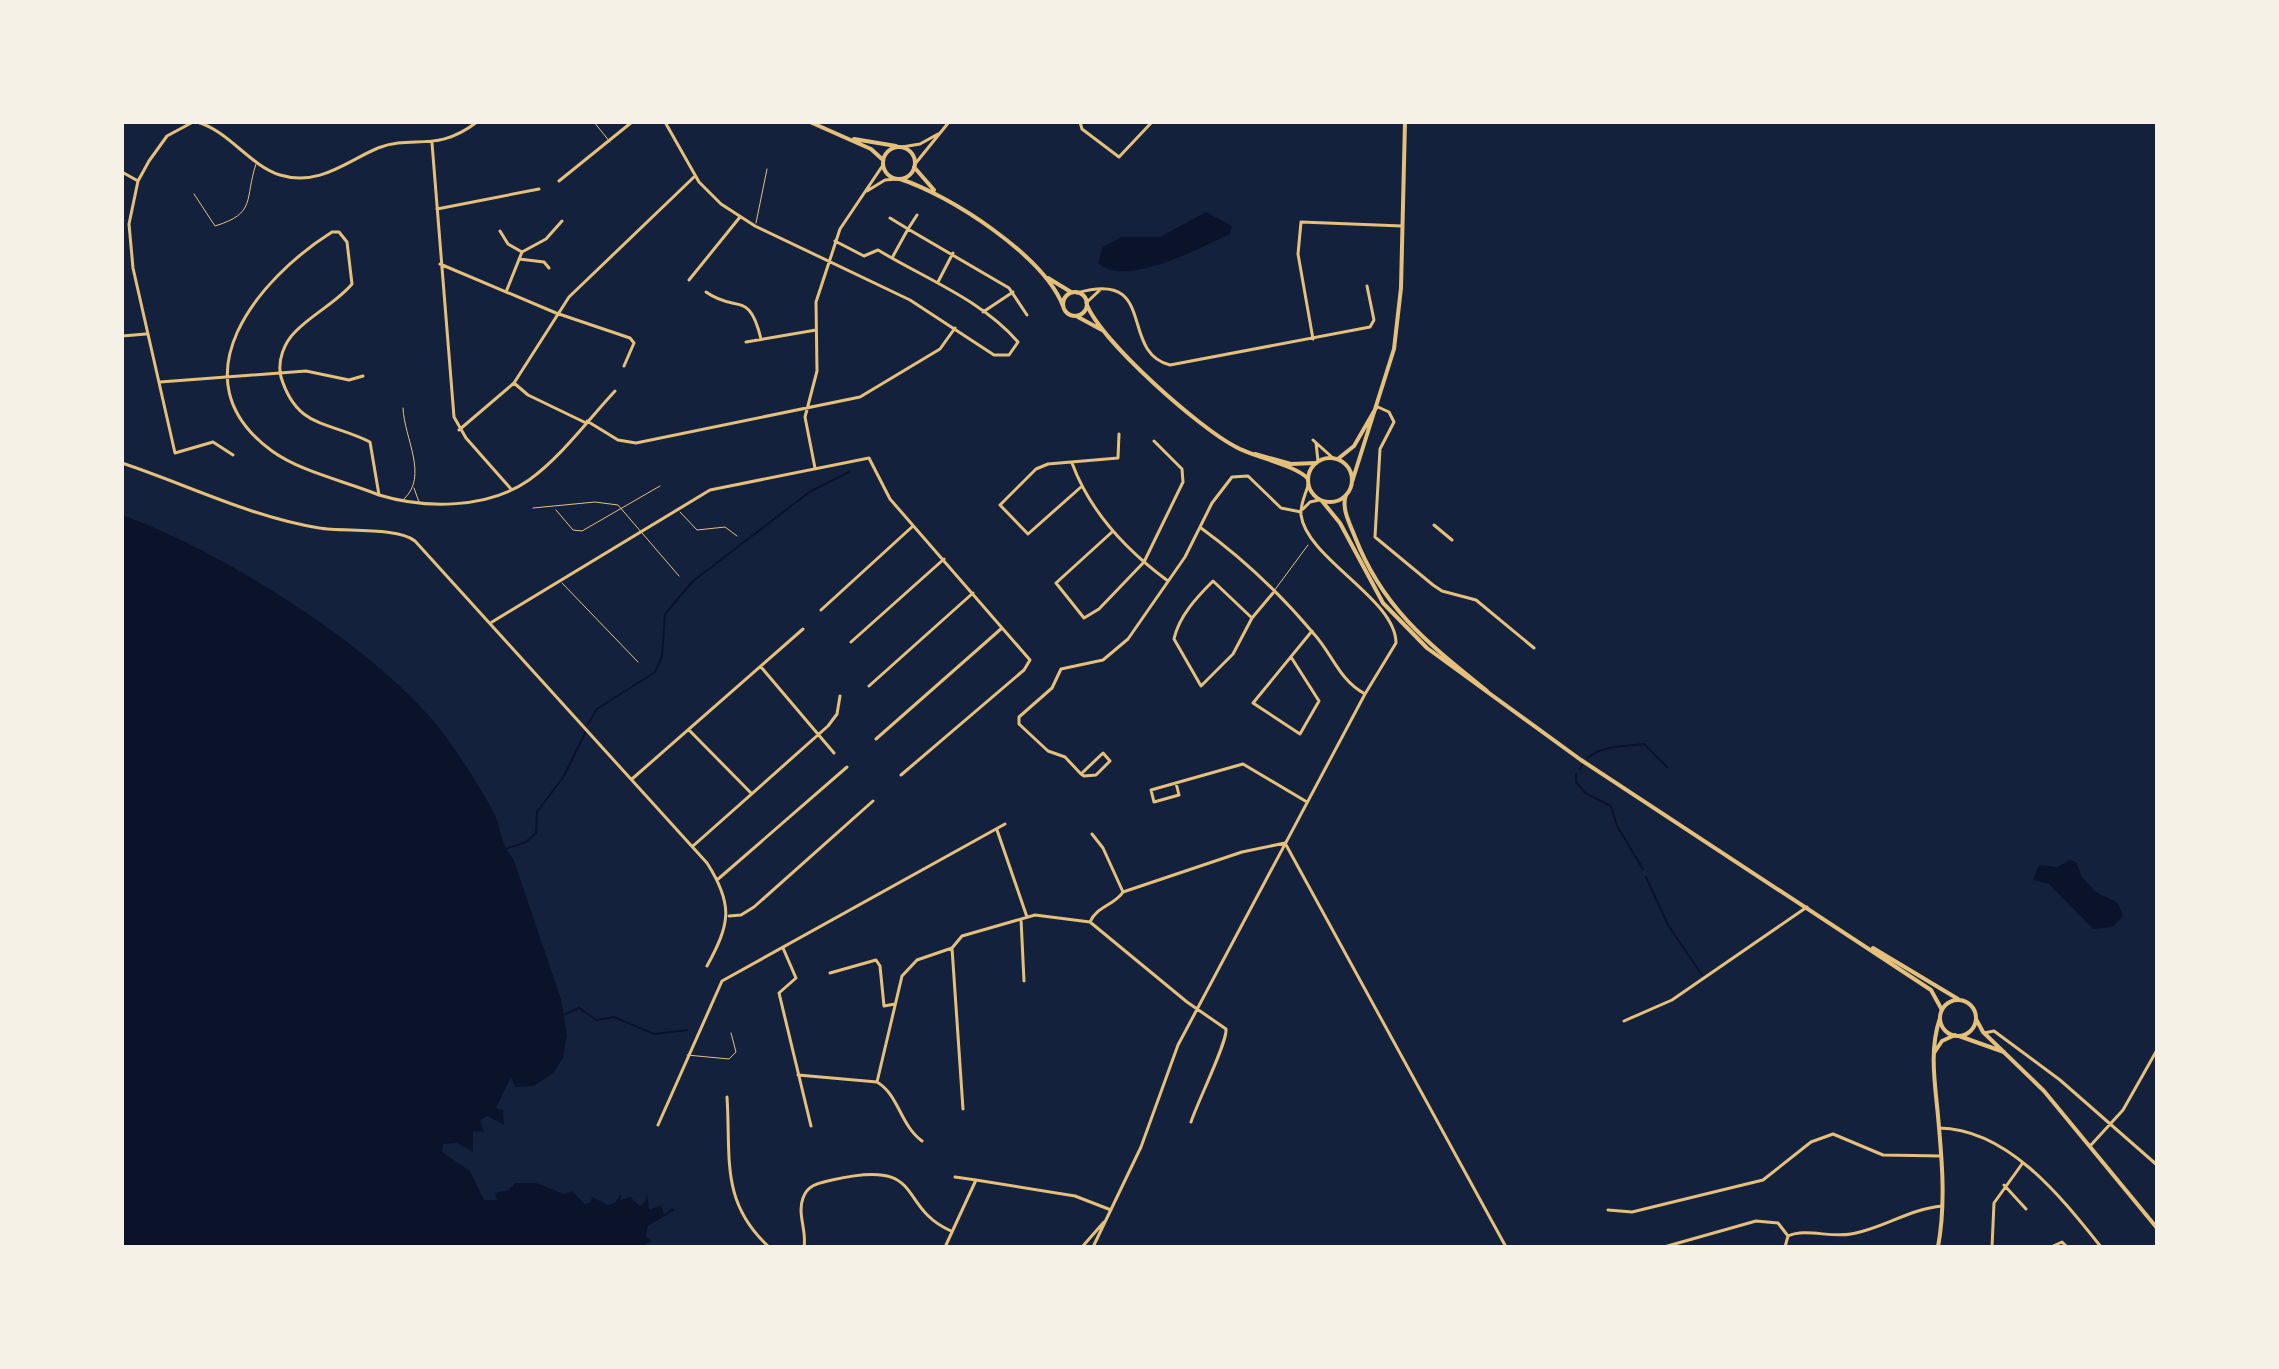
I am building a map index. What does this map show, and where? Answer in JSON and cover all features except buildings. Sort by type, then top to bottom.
[{"type":"main road","points":[[810,122],[871,149],[889,175],[938,194],[1008,244],[1043,275],[1076,293],[1105,332],[1190,415],[1241,450],[1299,471],[1340,523],[1370,582],[1396,620],[1462,677],[1523,721],[1870,947],[1931,990],[1942,1010]]},
{"type":"main road","points":[[1405,122],[1394,349],[1378,407],[1360,447],[1344,507],[1356,541],[1388,601],[1413,629],[1523,721]]},
{"type":"main road","points":[[847,139],[900,147],[911,152],[915,166],[938,194]]},
{"type":"main road","points":[[883,163],[887,152],[900,147]]},
{"type":"main road","points":[[898,179],[909,176],[915,166]]},
{"type":"main road","points":[[1043,275],[1068,313],[1105,332]]},
{"type":"main road","points":[[1063,306],[1067,296],[1076,293]]},
{"type":"main road","points":[[1076,316],[1084,312],[1086,304]]},
{"type":"main road","points":[[1241,450],[1291,464],[1335,459],[1350,451],[1378,407]]},
{"type":"main road","points":[[1335,459],[1348,468],[1352,482]]},
{"type":"main road","points":[[1308,482],[1317,462]]},
{"type":"main road","points":[[1321,500],[1335,502],[1346,495]]},
{"type":"main road","points":[[1870,947],[1973,1007],[1984,1033],[2008,1054],[2091,1145],[2157,1228]]},
{"type":"main road","points":[[1938,1247],[1942,1206],[1941,1156],[1934,1055],[1942,1010],[1949,1002],[1960,1000]]},
{"type":"main road","points":[[1940,1018],[1944,1028],[1956,1035],[2008,1054]]},
{"type":"main road","points":[[1934,1055],[1942,1041],[1971,1031],[1976,1019]]},
{"type":"street","points":[[233,455],[213,442],[175,453],[147,333],[129,244],[131,209],[138,181],[167,136],[195,122],[218,132],[280,175],[308,175],[340,169],[382,147],[432,143],[464,132],[477,122]]},
{"type":"street","points":[[559,181],[632,122]]},
{"type":"street","points":[[665,122],[695,176],[721,204],[740,217],[910,300],[994,355],[1009,355],[1018,342],[983,312],[878,250],[864,256],[835,241]]},
{"type":"street","points":[[915,166],[949,122]]},
{"type":"street","points":[[996,122],[1024,122]]},
{"type":"street","points":[[1080,122],[1082,129],[1119,157],[1152,122]]},
{"type":"street","points":[[900,147],[920,144],[941,132]]},
{"type":"street","points":[[432,143],[453,410],[459,430],[511,489]]},
{"type":"street","points":[[815,468],[805,408],[817,371],[816,302],[835,241],[883,163]]},
{"type":"street","points":[[122,172],[138,181]]},
{"type":"street","points":[[459,430],[514,383],[556,313],[610,255],[695,176]]},
{"type":"street","points":[[864,193],[885,180],[898,179]]},
{"type":"street","points":[[437,209],[539,189]]},
{"type":"street","points":[[892,258],[917,215]]},
{"type":"street","points":[[689,280],[740,217]]},
{"type":"street","points":[[890,218],[953,253],[1013,292],[1027,315]]},
{"type":"street","points":[[506,292],[522,252],[546,239],[562,221]]},
{"type":"street","points":[[1313,339],[1298,254],[1301,222],[1402,226]]},
{"type":"street","points":[[500,231],[508,244],[522,252]]},
{"type":"street","points":[[379,495],[379,476],[370,442],[303,414],[291,404],[280,373],[281,358],[289,338],[352,284],[347,242],[339,232],[328,234],[251,304],[232,339],[227,378],[237,410],[274,453],[379,495],[420,504],[455,504],[511,489],[533,477],[615,391]]},
{"type":"street","points":[[937,283],[953,253]]},
{"type":"street","points":[[519,259],[544,262],[549,268]]},
{"type":"street","points":[[440,264],[556,313],[630,338],[634,343],[624,366]]},
{"type":"street","points":[[1076,293],[1104,287],[1117,289],[1127,297],[1146,344],[1167,365],[1373,326],[1367,286]]},
{"type":"street","points":[[1086,304],[1093,293],[1104,287]]},
{"type":"street","points":[[706,292],[750,309],[755,315],[761,339]]},
{"type":"street","points":[[983,312],[1013,292]]},
{"type":"street","points":[[514,383],[528,395],[618,440],[636,443],[870,394],[940,349],[955,328]]},
{"type":"street","points":[[746,342],[816,330]]},
{"type":"street","points":[[122,336],[147,333]]},
{"type":"street","points":[[160,382],[311,371],[349,380],[363,376]]},
{"type":"street","points":[[1378,407],[1389,412],[1394,422],[1381,444],[1375,537],[1442,591],[1476,600],[1534,648]]},
{"type":"street","points":[[1081,487],[1028,534],[1000,505],[1002,499],[1036,469],[1118,458],[1119,434]]},
{"type":"street","points":[[1317,462],[1319,450],[1313,440],[1335,459]]},
{"type":"street","points":[[1112,532],[1058,581],[1056,588],[1084,618],[1090,617],[1144,562],[1185,478],[1182,469],[1154,441]]},
{"type":"street","points":[[492,622],[723,486],[864,458],[872,460],[883,490],[945,558],[1030,660],[1024,670],[901,775]]},
{"type":"street","points":[[122,463],[281,520],[332,530],[407,535],[492,622],[693,846],[716,880],[729,916],[722,939],[707,966]]},
{"type":"street","points":[[1072,463],[1081,487],[1112,532],[1168,581]]},
{"type":"street","points":[[1081,774],[1103,753],[1110,761],[1096,775],[1081,774],[1065,757],[1048,751],[1018,719],[1052,688],[1061,669],[1094,664],[1116,652],[1168,581],[1225,484],[1239,474],[1252,479],[1281,508],[1301,512]]},
{"type":"street","points":[[1093,1247],[1141,1147],[1166,1071],[1365,694],[1393,650],[1396,634],[1369,597],[1310,536],[1301,512],[1308,482]]},
{"type":"street","points":[[1301,512],[1310,502],[1321,500]]},
{"type":"street","points":[[1434,525],[1452,540]]},
{"type":"street","points":[[821,610],[913,526]]},
{"type":"street","points":[[1201,528],[1312,631],[1347,683],[1365,694]]},
{"type":"street","points":[[851,642],[945,558]]},
{"type":"street","points":[[1252,618],[1213,581],[1196,598],[1176,629],[1174,639],[1201,686],[1233,654],[1252,618],[1273,593]]},
{"type":"street","points":[[869,686],[973,593]]},
{"type":"street","points":[[876,739],[1002,628]]},
{"type":"street","points":[[632,779],[803,629]]},
{"type":"street","points":[[1291,657],[1319,701],[1300,734],[1253,703],[1312,631]]},
{"type":"street","points":[[761,667],[834,753]]},
{"type":"street","points":[[693,846],[818,736],[837,714],[840,696]]},
{"type":"street","points":[[689,730],[752,794]]},
{"type":"street","points":[[1176,783],[1179,795],[1154,802],[1151,790],[1243,764],[1307,802]]},
{"type":"street","points":[[716,880],[847,767]]},
{"type":"street","points":[[729,916],[741,915],[754,907],[873,801]]},
{"type":"street","points":[[658,1125],[720,983],[1005,824]]},
{"type":"street","points":[[997,828],[1027,917]]},
{"type":"street","points":[[1092,834],[1103,848],[1123,892]]},
{"type":"street","points":[[1090,922],[1097,910],[1119,898],[1123,892],[1242,852],[1285,843]]},
{"type":"street","points":[[1285,843],[1506,1247]]},
{"type":"street","points":[[1624,1021],[1672,1000],[1784,925],[1807,906]]},
{"type":"street","points":[[877,1082],[900,980],[910,965],[952,948],[962,936],[1027,917],[1052,915],[1090,922],[1198,1010],[1226,1028],[1227,1036],[1207,1077],[1191,1122]]},
{"type":"street","points":[[1021,919],[1024,981]]},
{"type":"street","points":[[783,948],[796,978],[779,993],[811,1126]]},
{"type":"street","points":[[952,948],[963,1109]]},
{"type":"street","points":[[830,973],[876,960],[880,966],[884,1006],[895,1004]]},
{"type":"street","points":[[1984,1033],[1994,1031],[2031,1056],[2157,1165]]},
{"type":"street","points":[[2091,1145],[2111,1126],[2128,1103],[2157,1050]]},
{"type":"street","points":[[798,1075],[877,1082],[891,1090],[909,1129],[922,1141]]},
{"type":"street","points":[[727,1097],[732,1194],[744,1219],[769,1247]]},
{"type":"street","points":[[1939,1128],[1973,1132],[2022,1164],[2101,1247]]},
{"type":"street","points":[[1608,1210],[1632,1212],[1763,1180],[1811,1142],[1833,1134],[1883,1155],[1941,1156]]},
{"type":"street","points":[[1992,1247],[1992,1213],[2004,1185],[2022,1164]]},
{"type":"street","points":[[804,1247],[801,1212],[805,1194],[812,1185],[852,1176],[887,1175],[905,1183],[928,1212],[951,1231]]},
{"type":"street","points":[[955,1177],[1075,1196],[1111,1210]]},
{"type":"street","points":[[946,1245],[976,1180]]},
{"type":"street","points":[[2004,1185],[2026,1209]]},
{"type":"street","points":[[1788,1236],[1797,1233],[1851,1234],[1895,1217],[1942,1206]]},
{"type":"street","points":[[1664,1247],[1756,1221],[1778,1223],[1788,1236]]},
{"type":"street","points":[[1082,1247],[1104,1222]]},
{"type":"street","points":[[1785,1247],[1788,1236]]},
{"type":"street","points":[[2051,1247],[2062,1242],[2067,1247]]},
{"type":"lane","points":[[594,122],[610,142]]},
{"type":"lane","points":[[194,194],[215,226],[236,218],[247,207],[257,161]]},
{"type":"lane","points":[[755,226],[767,169]]},
{"type":"lane","points":[[403,408],[403,425],[417,471],[414,488],[420,504]]},
{"type":"lane","points":[[555,507],[577,532],[660,486]]},
{"type":"lane","points":[[402,501],[414,488]]},
{"type":"lane","points":[[533,508],[595,502],[622,507],[640,533],[679,576]]},
{"type":"lane","points":[[679,510],[697,530],[725,527],[737,536]]},
{"type":"lane","points":[[1273,593],[1308,545]]},
{"type":"lane","points":[[560,582],[638,662]]},
{"type":"lane","points":[[687,1055],[729,1059],[736,1052],[731,1033]]},
{"type":"water","points":[[1206,212],[1232,226],[1230,234],[1183,256],[1144,269],[1110,270],[1098,263],[1103,247],[1121,237],[1160,237]]},
{"type":"water","points":[[122,515],[206,552],[298,607],[384,671],[419,704],[446,737],[490,805],[506,848],[513,858],[561,999],[567,1035],[563,1058],[553,1073],[534,1086],[515,1087],[511,1077],[496,1108],[503,1110],[504,1125],[487,1116],[480,1120],[484,1132],[473,1131],[473,1152],[457,1143],[443,1144],[442,1152],[470,1171],[484,1200],[497,1200],[495,1193],[509,1190],[515,1183],[536,1183],[564,1194],[572,1191],[585,1204],[591,1202],[592,1197],[608,1205],[615,1203],[621,1194],[621,1200],[630,1197],[640,1206],[645,1202],[647,1192],[649,1210],[661,1205],[664,1215],[672,1208],[675,1210],[648,1226],[646,1237],[652,1241],[641,1247],[122,1247]]},
{"type":"water","points":[[2070,860],[2076,862],[2082,877],[2096,892],[2118,903],[2123,916],[2113,927],[2093,929],[2049,884],[2033,880],[2039,865],[2057,867]]},
{"type":"waterway","points":[[588,724],[597,709],[655,672],[662,656],[665,614],[693,581],[811,491],[849,472]]},
{"type":"waterway","points":[[505,849],[526,842],[536,833],[537,812],[564,776],[585,733]]},
{"type":"waterway","points":[[1587,758],[1608,748],[1644,744],[1667,767]]},
{"type":"waterway","points":[[1580,769],[1582,765]]},
{"type":"waterway","points":[[1576,774],[1576,782],[1585,793],[1611,806],[1617,826],[1643,869]]},
{"type":"waterway","points":[[1646,877],[1668,925],[1702,975]]},
{"type":"waterway","points":[[563,1015],[579,1008],[596,1020],[614,1017],[654,1034],[687,1030]]}]
